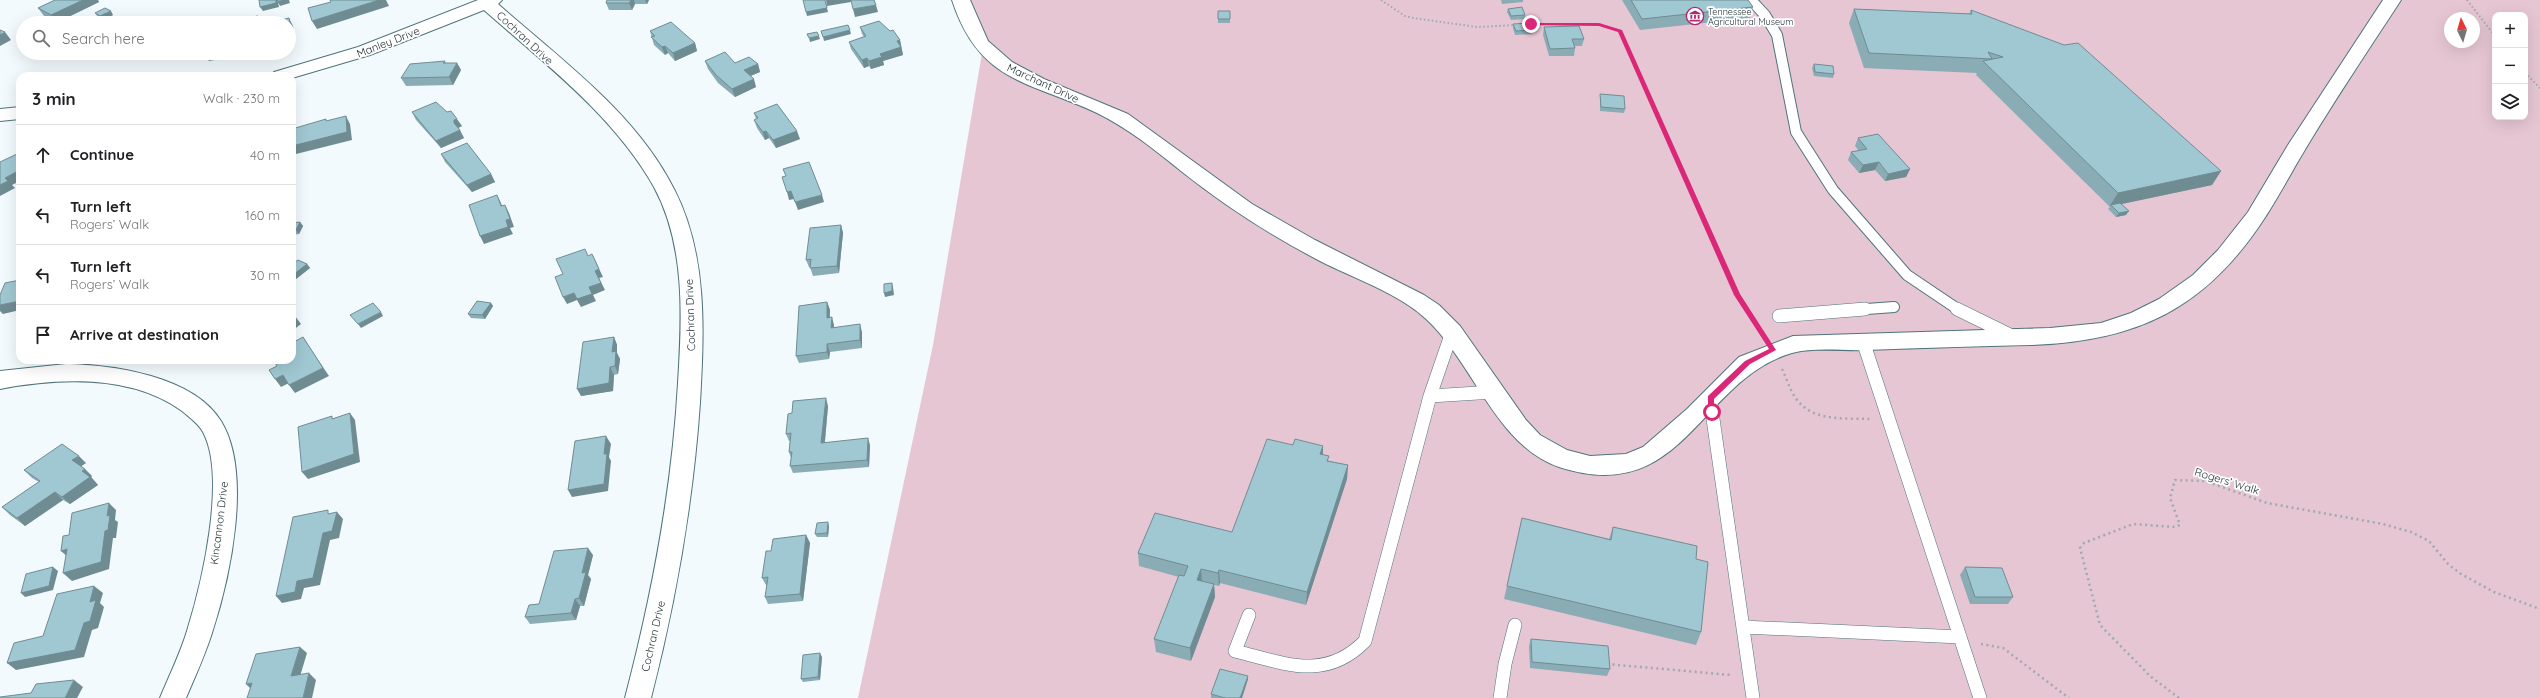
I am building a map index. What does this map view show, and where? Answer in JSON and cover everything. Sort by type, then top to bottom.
[{"type":"street","name":"Marchant Drive","points":[[961,0],[969,22],[990,55],[1024,76],[1119,117],[1144,132],[1244,208],[1300,242],[1416,300],[1432,311],[1452,332],[1494,392],[1532,441],[1561,458],[1590,465],[1627,463],[1651,454],[1690,420],[1710,398],[1747,363],[1773,350],[1793,344],[2015,338],[2101,331],[2140,319],[2167,304],[2200,280],[2226,255],[2255,217],[2298,145],[2392,0]]},
{"type":"street","name":"Manley Drive","points":[[293,72],[364,51],[490,1]]},
{"type":"street","name":"Cochran Drive","points":[[490,1],[582,90],[640,153],[664,190],[682,239],[690,281],[693,321],[686,444],[677,510],[656,631],[638,698]]},
{"type":"street","points":[[0,114],[16,113]]},
{"type":"street","name":"Kincannon Drive","points":[[0,380],[43,374],[80,373],[115,376],[145,383],[170,393],[188,403],[213,427],[219,441],[225,474],[219,542],[200,630],[173,698]]},
{"type":"lane","points":[[1750,0],[1765,15],[1778,35],[1796,132],[1833,190],[1907,275],[1948,305],[2015,338]]},
{"type":"lane","points":[[1779,316],[1894,307]]},
{"type":"lane","points":[[1249,615],[1235,651],[1311,667],[1330,666],[1344,662],[1356,653],[1365,641],[1430,396],[1452,332]]},
{"type":"lane","points":[[1863,341],[1980,698]]},
{"type":"lane","points":[[1430,396],[1494,392]]},
{"type":"lane","points":[[1710,398],[1753,698]]},
{"type":"lane","points":[[1500,698],[1505,664],[1515,625]]},
{"type":"lane","points":[[1743,627],[1960,637]]},
{"type":"path","points":[[1381,0],[1405,16],[1413,18],[1478,28],[1495,28],[1520,24]]},
{"type":"path","points":[[2467,0],[2492,32]]},
{"type":"path","points":[[1525,24],[1599,25],[1620,31],[1737,295],[1773,350],[1792,392],[1804,408],[1828,417],[1889,420]]},
{"type":"path","points":[[2528,75],[2540,88]]},
{"type":"path","name":"Rogers’ Walk","points":[[2178,698],[2150,676],[2100,624],[2080,548],[2084,543],[2133,524],[2175,527],[2180,525],[2170,502],[2169,490],[2175,480],[2187,478],[2202,480],[2253,498],[2293,508],[2389,526],[2423,537],[2433,544],[2452,568],[2499,594],[2540,609]]},
{"type":"path","points":[[1606,664],[1750,677]]},
{"type":"shaded area","points":[[961,0],[2540,0],[2540,698],[858,698],[933,345],[983,47]]},
{"type":"building","points":[[55,0],[83,0],[51,15],[38,8]]},
{"type":"building","points":[[259,0],[276,0],[276,3],[260,7]]},
{"type":"building","points":[[330,0],[379,0],[312,21],[308,8],[331,2]]},
{"type":"building","points":[[607,0],[631,0],[629,3],[606,3]]},
{"type":"building","points":[[803,0],[825,0],[827,8],[806,12]]},
{"type":"building","points":[[851,0],[874,0],[876,5],[853,9]]},
{"type":"building","points":[[1631,0],[1748,0],[1753,7],[1642,19]]},
{"type":"building","points":[[1522,7],[1525,15],[1511,16],[1508,9]]},
{"type":"building","points":[[105,8],[111,11],[100,16],[95,13]]},
{"type":"building","points":[[1854,9],[1972,14],[1971,10],[2064,45],[2078,43],[2221,171],[2118,193],[1983,61],[2003,57],[1988,52],[1992,59],[1869,53]]},
{"type":"building","points":[[1218,11],[1230,11],[1230,19],[1218,19]]},
{"type":"building","points":[[879,21],[890,31],[893,30],[900,40],[897,41],[901,47],[880,54],[882,57],[869,61],[867,58],[862,60],[849,42],[866,36],[860,27]]},
{"type":"building","points":[[671,22],[695,43],[673,53],[665,46],[662,47],[651,37],[655,36],[650,31]]},
{"type":"building","points":[[1529,23],[1532,30],[1516,31],[1513,24]]},
{"type":"building","points":[[848,25],[850,30],[823,37],[821,31]]},
{"type":"building","points":[[1579,26],[1584,39],[1572,39],[1575,48],[1550,49],[1544,27]]},
{"type":"building","points":[[0,30],[5,32],[0,35]]},
{"type":"building","points":[[817,32],[819,36],[809,38],[807,34]]},
{"type":"building","points":[[725,52],[735,63],[749,57],[758,64],[744,70],[754,79],[732,89],[716,75],[705,61]]},
{"type":"building","points":[[445,61],[443,63],[457,63],[449,77],[401,78],[410,64]]},
{"type":"building","points":[[1814,64],[1833,66],[1834,74],[1815,72]]},
{"type":"building","points":[[1600,94],[1624,96],[1625,109],[1601,107]]},
{"type":"building","points":[[436,102],[447,112],[451,111],[457,119],[454,120],[454,123],[460,130],[436,141],[412,112]]},
{"type":"building","points":[[777,104],[797,131],[773,140],[766,131],[763,132],[754,120],[758,118],[754,113]]},
{"type":"building","points":[[346,116],[347,132],[296,145],[296,128],[326,119],[326,121]]},
{"type":"building","points":[[1878,134],[1910,169],[1888,174],[1879,162],[1863,165],[1851,152],[1867,149],[1858,138]]},
{"type":"building","points":[[467,143],[491,174],[467,185],[441,154]]},
{"type":"building","points":[[16,154],[16,172],[5,178],[8,181],[0,185],[0,162]]},
{"type":"building","points":[[809,162],[822,195],[795,202],[791,191],[787,192],[782,177],[786,176],[783,169]]},
{"type":"building","points":[[497,195],[501,206],[505,205],[510,219],[506,220],[508,227],[480,236],[469,205]]},
{"type":"building","points":[[2120,203],[2129,211],[2119,213],[2111,205]]},
{"type":"building","points":[[296,222],[300,222],[296,230]]},
{"type":"building","points":[[841,225],[837,266],[810,268],[811,259],[806,260],[810,228]]},
{"type":"building","points":[[585,249],[588,256],[592,254],[599,269],[595,271],[601,283],[589,287],[592,294],[577,299],[574,293],[563,297],[555,277],[563,274],[556,259]]},
{"type":"building","points":[[298,260],[307,264],[296,273],[296,261]]},
{"type":"building","points":[[16,281],[16,302],[0,305],[0,295],[5,283]]},
{"type":"building","points":[[892,283],[892,291],[884,293],[884,284]]},
{"type":"building","points":[[477,301],[491,303],[482,315],[468,314]]},
{"type":"building","points":[[827,302],[827,318],[832,317],[831,328],[860,324],[860,340],[827,344],[827,352],[796,356],[799,306]]},
{"type":"building","points":[[373,303],[381,312],[358,324],[350,315]]},
{"type":"building","points":[[303,337],[323,368],[289,385],[283,375],[275,379],[269,370],[277,366],[276,364],[296,364],[296,341]]},
{"type":"building","points":[[614,337],[612,352],[616,351],[615,366],[610,367],[609,383],[577,389],[583,342]]},
{"type":"building","points":[[826,398],[821,443],[868,438],[867,460],[790,466],[792,452],[789,452],[791,433],[786,434],[788,414],[792,413],[793,401]]},
{"type":"building","points":[[350,413],[354,454],[302,472],[298,427],[332,416],[332,419]]},
{"type":"building","points":[[606,436],[604,454],[607,454],[604,484],[568,490],[575,441]]},
{"type":"building","points":[[1267,439],[1293,445],[1295,439],[1323,446],[1320,454],[1329,456],[1327,461],[1348,465],[1307,592],[1219,570],[1218,573],[1201,569],[1197,580],[1214,584],[1190,648],[1154,639],[1179,575],[1184,576],[1188,566],[1138,553],[1155,513],[1232,532]]},
{"type":"building","points":[[62,444],[79,456],[72,460],[85,469],[82,471],[90,477],[62,497],[55,492],[17,518],[2,507],[40,481],[24,470]]},
{"type":"building","points":[[109,503],[107,516],[110,515],[108,530],[105,531],[101,562],[63,573],[67,549],[61,551],[63,536],[69,535],[72,513]]},
{"type":"building","points":[[328,510],[328,514],[337,512],[332,531],[323,533],[313,578],[297,581],[295,592],[276,596],[293,517]]},
{"type":"building","points":[[1522,518],[1611,540],[1613,527],[1697,546],[1696,559],[1708,562],[1701,632],[1507,586]]},
{"type":"building","points":[[828,522],[827,533],[815,534],[817,523]]},
{"type":"building","points":[[806,535],[800,594],[765,597],[768,577],[762,578],[766,551],[771,551],[773,539]]},
{"type":"building","points":[[588,548],[582,573],[586,572],[579,598],[575,599],[571,613],[525,617],[529,605],[539,604],[554,551]]},
{"type":"building","points":[[53,567],[49,586],[21,593],[26,574]]},
{"type":"building","points":[[1965,567],[2002,568],[2013,597],[1975,597]]},
{"type":"building","points":[[94,586],[90,602],[96,600],[90,621],[84,623],[75,650],[7,663],[14,643],[43,636],[57,594]]},
{"type":"building","points":[[1531,639],[1608,646],[1610,669],[1532,662]]},
{"type":"building","points":[[300,647],[291,676],[309,673],[303,698],[247,698],[252,683],[246,684],[256,654]]},
{"type":"building","points":[[820,653],[818,677],[801,679],[803,655]]},
{"type":"building","points":[[1220,669],[1248,676],[1240,698],[1225,698],[1211,694]]},
{"type":"building","points":[[74,680],[65,698],[0,698],[31,693],[36,684]]},
{"type":"place","name":"Tennessee Agricultural Museum","points":[[1695,16]]},
{"type":"route","points":[[1531,24],[1599,25],[1620,31],[1630,51],[1658,120],[1737,295],[1773,350],[1747,363],[1710,398],[1712,412]]}]
